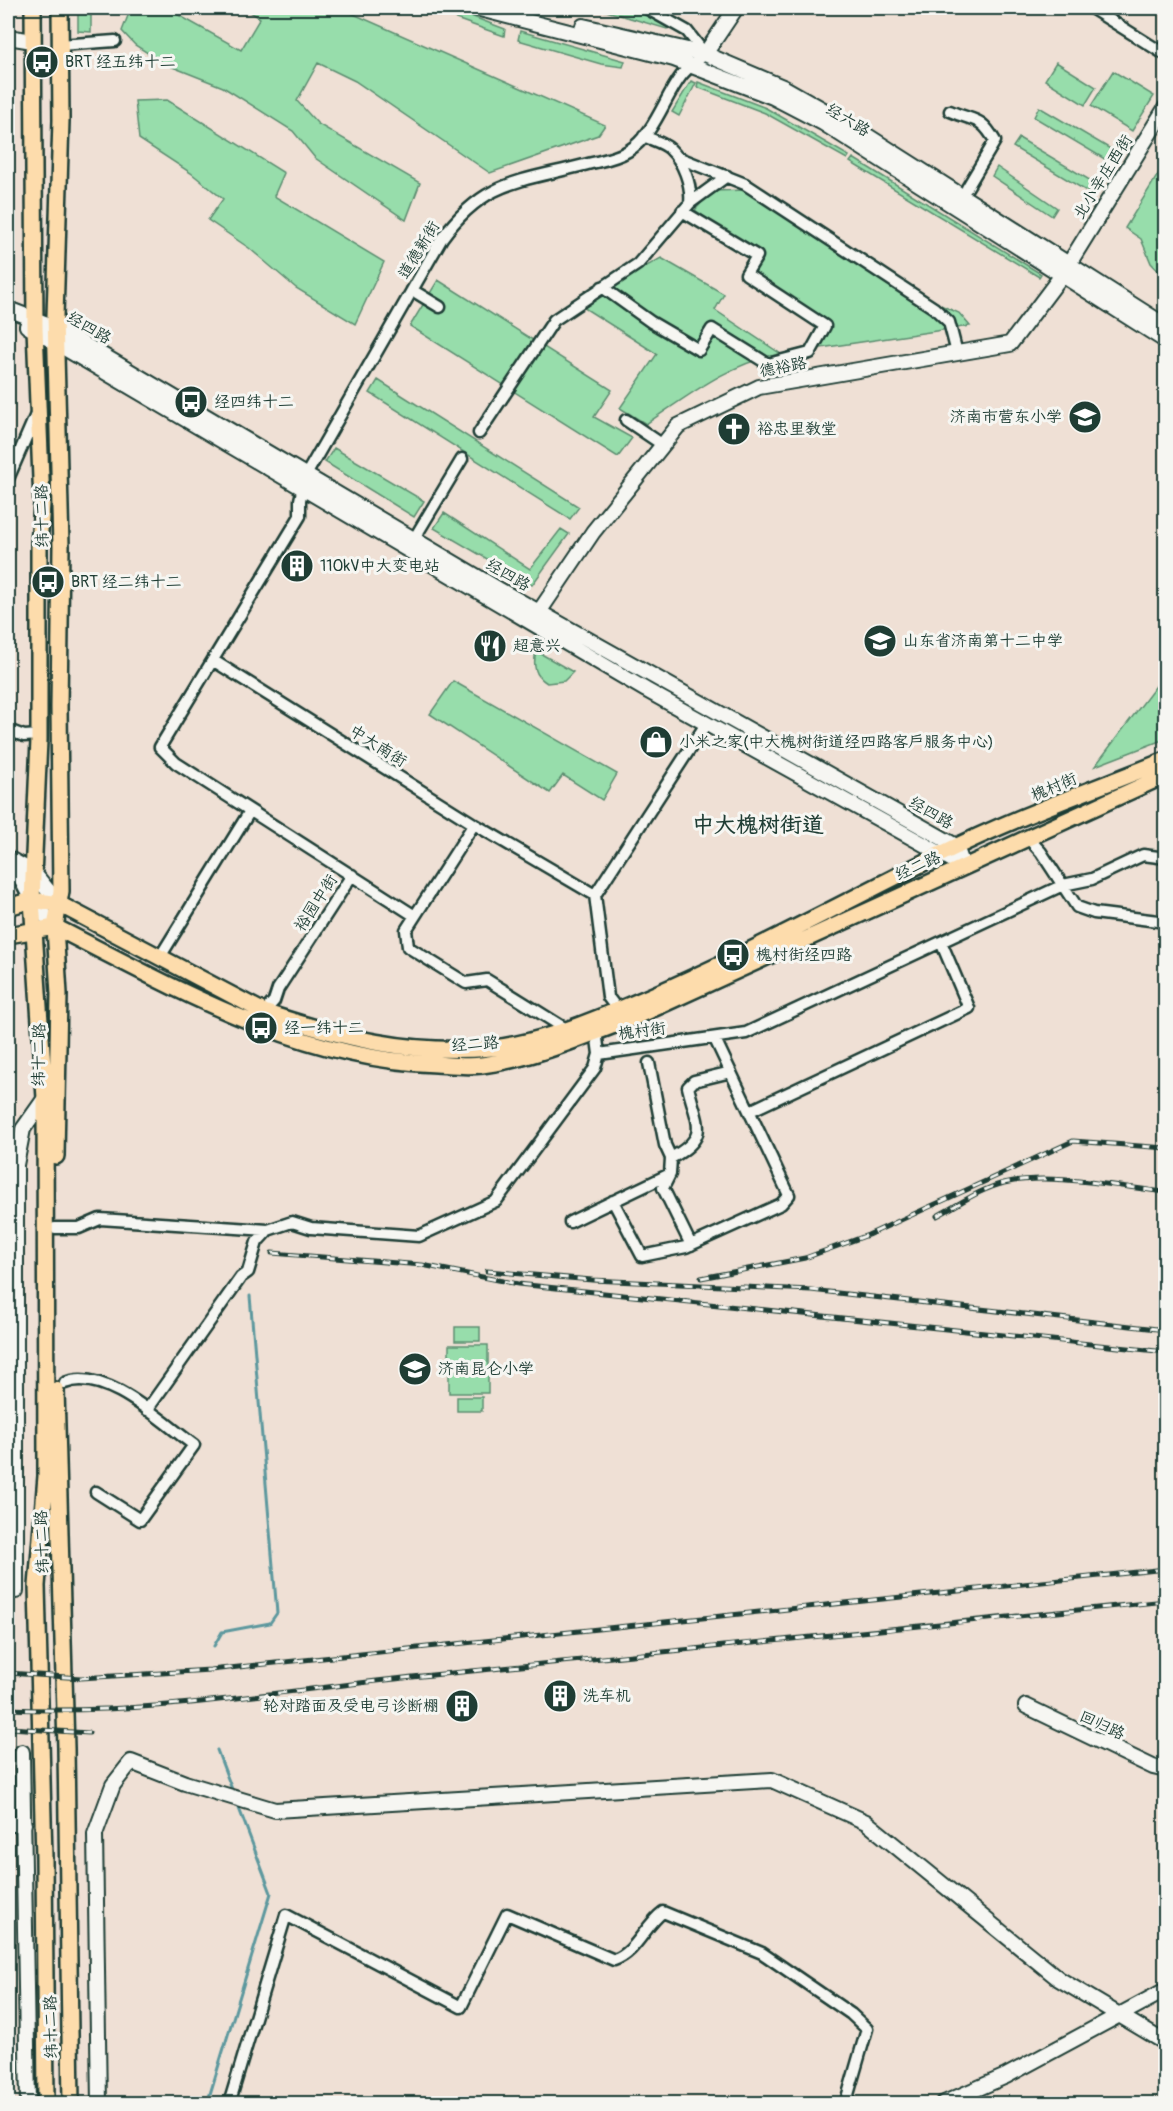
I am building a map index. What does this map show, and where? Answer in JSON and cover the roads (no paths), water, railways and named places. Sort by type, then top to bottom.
[{"type":"main road","name":"纬十二路","points":[[33,8],[35,324],[42,504],[39,544],[39,735],[32,900],[45,1098],[46,1476],[37,1586],[44,1858],[46,2103]]},
{"type":"main road","name":"纬十二路","points":[[60,8],[55,335],[61,546],[59,904],[56,927],[59,994],[55,1354],[66,1748],[71,2103]]},
{"type":"main road","name":"槐村街","points":[[956,846],[1166,760]]},
{"type":"main road","name":"槐村街","points":[[963,866],[1166,775]]},
{"type":"main road","name":"经二路","points":[[59,904],[264,1011],[383,1045],[430,1051],[495,1048],[566,1029],[614,1011],[743,954],[956,846]]},
{"type":"main road","name":"经二路","points":[[56,927],[206,1003],[304,1042],[397,1063],[478,1065],[498,1063],[553,1048],[633,1018],[963,866]]},
{"type":"main road","points":[[8,907],[32,900],[59,904]]},
{"type":"main road","points":[[8,935],[33,929],[56,927]]},
{"type":"street","name":"经六路","points":[[476,8],[693,66],[773,97],[823,123],[1065,269],[1166,326]]},
{"type":"street","name":"经六路","points":[[513,8],[705,54],[808,99],[1065,269],[1166,341]]},
{"type":"street","points":[[646,8],[687,31],[705,54],[736,8]]},
{"type":"street","points":[[1091,8],[1166,55]]},
{"type":"street","points":[[8,37],[33,41]]},
{"type":"street","points":[[60,45],[115,41]]},
{"type":"street","name":"道德新街","points":[[305,481],[442,238],[459,215],[483,195],[518,179],[613,157],[629,150],[644,136],[681,75],[705,54]]},
{"type":"street","name":"北小辛庄西街","points":[[1065,269],[1166,107]]},
{"type":"street","points":[[950,111],[974,117],[988,129],[995,141],[967,188]]},
{"type":"street","points":[[644,136],[669,147],[677,157],[691,193],[686,207]]},
{"type":"street","points":[[677,157],[745,184],[934,308],[949,322],[957,353]]},
{"type":"street","points":[[479,433],[554,320],[638,264],[657,245],[686,207],[727,177]]},
{"type":"street","points":[[602,286],[651,322],[699,350],[712,329],[768,364],[810,353],[825,326],[746,274],[757,256],[686,207]]},
{"type":"street","name":"德裕路","points":[[535,617],[593,532],[678,426],[759,387],[1010,344],[1065,269]]},
{"type":"street","points":[[412,290],[440,307]]},
{"type":"street","name":"经四路","points":[[8,309],[535,617],[956,846],[963,866]]},
{"type":"street","name":"经四路","points":[[8,318],[35,324]]},
{"type":"street","points":[[8,479],[12,456],[38,409]]},
{"type":"street","points":[[626,420],[663,445]]},
{"type":"street","points":[[414,539],[462,459]]},
{"type":"street","points":[[305,481],[300,500],[300,516],[160,747],[176,763],[352,875]]},
{"type":"street","name":"经四路","points":[[305,481],[414,539],[706,724],[963,866]]},
{"type":"street","name":"中大南街","points":[[214,660],[474,824],[596,896]]},
{"type":"street","points":[[614,1011],[614,1005],[608,997],[596,896],[706,724]]},
{"type":"street","points":[[8,730],[24,736],[39,735]]},
{"type":"street","points":[[160,957],[250,811]]},
{"type":"street","points":[[474,824],[406,930],[408,947],[466,983],[487,980],[566,1029]]},
{"type":"street","points":[[1028,838],[1077,907],[1094,913],[1166,922]]},
{"type":"street","name":"槐村街","points":[[596,1031],[599,1054],[746,1033],[1063,885],[1092,879],[1143,855],[1166,858]]},
{"type":"street","name":"经二路","points":[[8,858],[33,872],[59,904]]},
{"type":"street","name":"经二路","points":[[8,868],[20,875],[32,900],[56,927]]},
{"type":"street","name":"裕园中街","points":[[264,1011],[274,1001],[278,989],[352,875],[415,916]]},
{"type":"street","points":[[750,1111],[969,1008],[941,942]]},
{"type":"street","points":[[614,1201],[642,1256],[661,1255],[691,1245],[781,1204],[789,1195],[715,1039]]},
{"type":"street","points":[[55,1228],[79,1228],[100,1219],[268,1230],[292,1222],[311,1228],[419,1236],[496,1201],[595,1068],[599,1054]]},
{"type":"street","points":[[649,1063],[665,1145],[671,1158],[670,1174],[663,1188],[691,1245]]},
{"type":"street","points":[[671,1158],[691,1147],[699,1130],[688,1087],[694,1081],[731,1072]]},
{"type":"street","points":[[16,1591],[11,1550],[16,1165],[23,1129],[45,1098]]},
{"type":"street","points":[[570,1222],[670,1174]]},
{"type":"street","points":[[147,1410],[242,1277],[248,1272],[257,1242],[268,1230]]},
{"type":"street","points":[[64,1383],[71,1380],[100,1382],[147,1410],[194,1445],[140,1520],[96,1492]]},
{"type":"street","name":"回归路","points":[[1026,1706],[1143,1762],[1166,1770]]},
{"type":"street","points":[[22,1752],[28,2103]]},
{"type":"street","points":[[99,2103],[94,1845],[98,1822],[113,1785],[131,1762],[214,1792],[274,1810],[772,1780],[866,1822],[1059,1979],[1166,2043]]},
{"type":"street","points":[[8,1824],[24,1824]]},
{"type":"street","points":[[229,2103],[286,1915],[461,2007],[507,1914],[614,1960],[624,1957],[653,1920],[663,1912],[762,1953],[851,2014],[867,2029],[847,2098]]},
{"type":"street","points":[[942,2103],[1006,2076],[1166,1990]]},
{"type":"waterway","points":[[214,1646],[222,1632],[270,1623],[277,1613],[250,1296]]},
{"type":"waterway","points":[[217,1750],[233,1792]]},
{"type":"waterway","points":[[207,2104],[271,1893],[237,1803]]},
{"type":"railway","points":[[701,1278],[805,1258],[868,1235],[1073,1141],[1166,1148]]},
{"type":"railway","points":[[937,1216],[986,1189],[1022,1180],[1062,1180],[1166,1192]]},
{"type":"railway","points":[[272,1253],[422,1265],[518,1284],[1166,1352]]},
{"type":"railway","points":[[487,1271],[592,1280],[811,1290],[1166,1330]]},
{"type":"railway","points":[[8,1673],[81,1678],[210,1670],[1166,1569]]},
{"type":"railway","points":[[8,1709],[114,1709],[167,1705],[432,1675],[1166,1601]]},
{"type":"railway","points":[[10,1728],[89,1733]]},
{"type":"place","name":"BRT 经五纬十二","points":[[42,62]]},
{"type":"place","name":"经四纬十二","points":[[191,402]]},
{"type":"place","name":"济南市营东小学","points":[[1085,417]]},
{"type":"place","name":"裕忠里教堂","points":[[734,429]]},
{"type":"place","name":"110kV中大变电站","points":[[297,566]]},
{"type":"place","name":"BRT 经二纬十二","points":[[48,582]]},
{"type":"place","name":"山东省济南第十二中学","points":[[880,641]]},
{"type":"place","name":"超意兴","points":[[490,646]]},
{"type":"place","name":"小米之家(中大槐树街道经四路客户服务中心)","points":[[656,742]]},
{"type":"place","name":"槐村街经四路","points":[[733,955]]},
{"type":"place","name":"经一纬十二","points":[[261,1028]]},
{"type":"place","name":"济南昆仑小学","points":[[415,1369]]},
{"type":"place","name":"洗车机","points":[[560,1696]]},
{"type":"place","name":"轮对踏面及受电弓诊断棚","points":[[462,1706]]},
{"type":"district","name":"中大槐树街道","points":[[758,825]]}]
